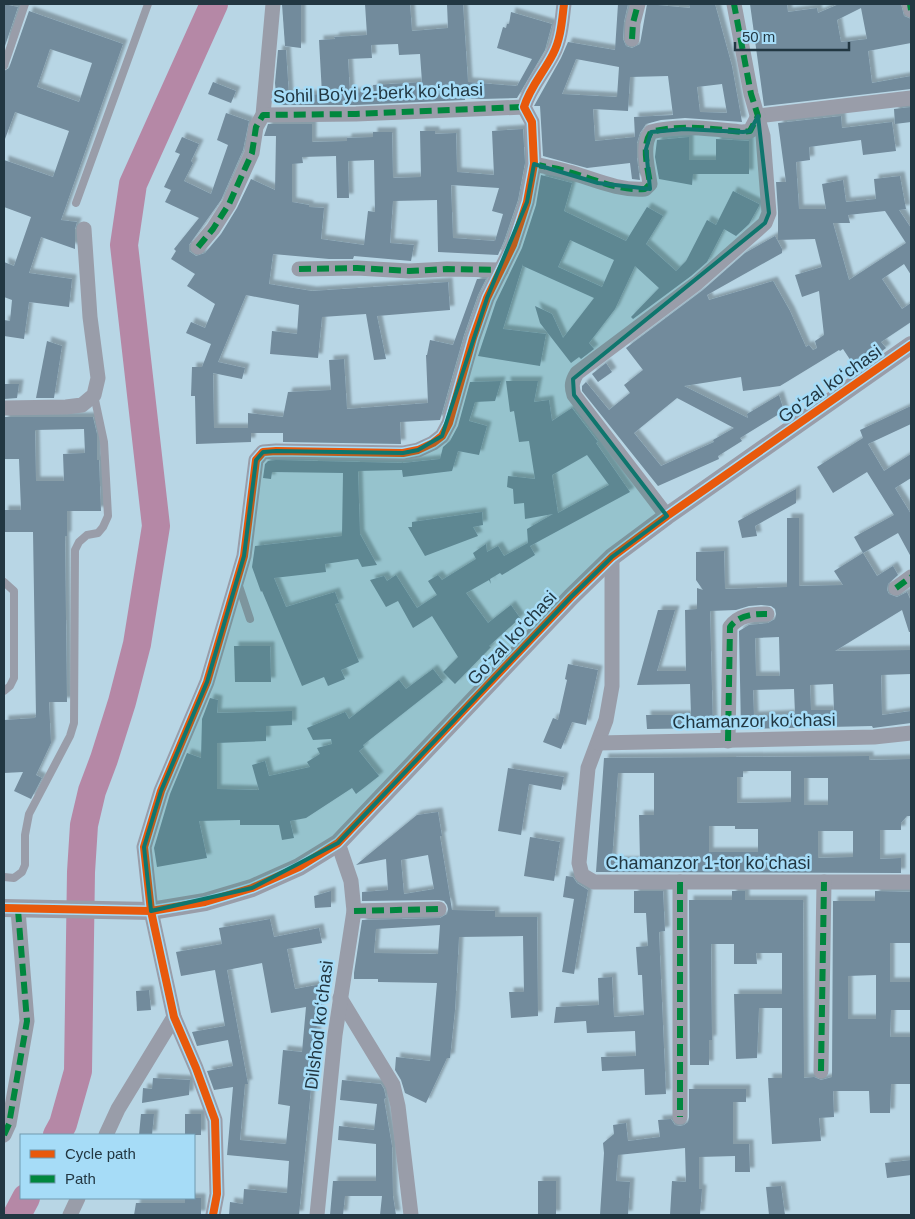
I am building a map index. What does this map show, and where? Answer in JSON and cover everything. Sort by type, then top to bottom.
[{"type":"street","points":[[263,115],[273,4]]},
{"type":"street","points":[[213,1215],[217,1194],[215,1120],[196,1068],[174,1017],[151,912],[144,847],[161,791],[207,682],[244,556],[256,460],[263,452],[403,453],[418,450],[433,443],[442,436],[449,423],[473,338],[487,298],[513,245],[528,202],[534,164],[532,122],[524,107],[532,88],[554,53],[560,33],[564,4]]},
{"type":"street","points":[[632,39],[633,24],[638,4]]},
{"type":"street","points":[[667,516],[574,395],[572,388],[573,379],[577,373],[697,283],[765,223],[769,214],[763,136],[751,94],[734,4]]},
{"type":"street","points":[[910,4],[911,10]]},
{"type":"street","points":[[758,116],[911,98]]},
{"type":"street","name":"Sohil Boʻyi 2-berk koʻchasi","points":[[198,247],[230,204],[252,153],[256,127],[263,115],[356,114],[524,107]]},
{"type":"street","points":[[534,164],[569,172],[598,182],[638,190],[645,189],[650,184],[646,149],[647,138],[651,132],[662,129],[684,128],[742,132],[750,130],[758,116]]},
{"type":"street","points":[[4,408],[82,405],[94,395],[98,378],[90,317],[84,228]]},
{"type":"street","points":[[299,269],[501,270]]},
{"type":"street","name":"Goʻzal koʻchasi","points":[[11,909],[151,912],[205,902],[252,888],[299,867],[338,843],[564,604],[612,557],[667,516],[911,345]]},
{"type":"street","points":[[598,743],[606,720],[612,686],[612,557]]},
{"type":"street","points":[[896,588],[911,576]]},
{"type":"street","points":[[728,741],[730,627],[736,620],[750,614],[767,614]]},
{"type":"street","name":"Chamanzor koʻchasi","points":[[598,743],[874,738],[911,733]]},
{"type":"street","name":"Chamanzor 1-tor koʻchasi","points":[[598,743],[588,768],[579,863],[582,875],[594,882],[911,882]]},
{"type":"street","name":"Dilshod koʻchasi","points":[[317,1215],[335,1035],[354,911],[351,881],[338,843]]},
{"type":"street","points":[[680,882],[680,1117]]},
{"type":"street","points":[[821,1071],[824,882]]},
{"type":"street","points":[[4,1135],[9,1124],[27,1021],[11,909]]},
{"type":"street","points":[[354,911],[439,909]]},
{"type":"street","points":[[340,998],[393,1085],[398,1106],[411,1215]]},
{"type":"street","points":[[106,1134],[118,1110],[174,1017]]},
{"type":"street","points":[[70,1215],[78,1199]]},
{"type":"lane","points":[[4,66],[25,4]]},
{"type":"lane","points":[[76,203],[148,4]]},
{"type":"lane","points":[[4,878],[14,878],[22,872],[25,866],[24,836],[29,814],[70,736],[74,723],[75,550],[79,542],[87,535],[98,533],[104,527],[108,516],[104,442],[94,395]]},
{"type":"lane","points":[[237,578],[250,619]]},
{"type":"lane","points":[[4,582],[14,591],[14,678],[10,686],[4,690]]},
{"type":"highlighted area","points":[[758,116],[769,213],[765,223],[573,379],[574,395],[667,516],[612,557],[571,597],[338,843],[252,888],[151,911],[144,847],[161,791],[207,682],[244,556],[256,460],[263,452],[276,451],[403,453],[418,450],[442,436],[487,298],[527,202],[534,164],[598,183],[650,189],[646,149],[651,132],[684,129],[750,131]]},
{"type":"building","points":[[4,4],[18,7],[4,49]]},
{"type":"building","points":[[282,4],[301,4],[301,48],[285,46]]},
{"type":"building","points":[[365,4],[410,4],[412,31],[448,28],[447,4],[463,4],[468,82],[517,86],[532,59],[497,48],[503,27],[506,28],[507,24],[509,24],[511,12],[552,24],[545,50],[517,98],[465,98],[465,100],[356,105],[277,105],[275,83],[278,50],[286,50],[289,96],[322,94],[319,40],[367,35]],"holes":[[[398,44],[399,55],[420,54],[422,82],[373,85],[374,91],[350,93],[348,59],[372,58],[371,45]]]},
{"type":"building","points":[[618,4],[628,4],[623,39],[626,46],[632,48],[640,44],[647,4],[690,8],[689,4],[715,4],[732,66],[742,122],[685,118],[661,120],[646,124],[640,133],[637,143],[640,180],[632,179],[630,163],[587,168],[543,156],[540,106],[534,106],[568,42],[615,50]],"holes":[[[576,59],[619,67],[617,97],[562,94]],[[668,76],[673,115],[634,117],[635,137],[595,141],[593,109],[628,111],[630,77]],[[722,84],[727,113],[700,112],[697,87]]]},
{"type":"building","points":[[750,4],[787,4],[788,12],[817,8],[818,13],[839,4],[901,4],[904,16],[911,19],[911,43],[868,51],[872,83],[911,76],[911,89],[764,106]],"holes":[[[861,8],[867,39],[841,42],[837,20]]]},
{"type":"building","points":[[29,11],[123,44],[61,220],[77,222],[75,249],[41,237],[29,273],[72,279],[69,307],[29,302],[24,339],[4,336],[4,320],[10,321],[12,300],[4,297],[4,262],[14,266],[31,217],[4,207],[4,160],[53,177],[69,131],[15,112],[4,139],[4,71],[9,68]],"holes":[[[50,49],[92,63],[79,102],[37,87]]]},
{"type":"building","points":[[213,82],[236,91],[231,103],[208,94]]},
{"type":"building","points":[[911,107],[911,122],[895,124],[894,109]]},
{"type":"building","points":[[226,113],[249,121],[243,150],[221,200],[189,245],[189,251],[196,256],[205,253],[221,234],[237,208],[251,179],[275,190],[276,136],[264,136],[268,124],[312,124],[312,142],[347,141],[347,138],[373,137],[373,132],[392,132],[393,178],[421,177],[420,131],[435,131],[435,134],[456,133],[457,172],[494,175],[492,131],[523,129],[525,163],[518,200],[498,255],[438,252],[437,200],[393,201],[390,243],[414,245],[411,261],[354,256],[353,259],[329,259],[273,254],[269,284],[312,291],[448,282],[450,310],[377,316],[386,359],[374,360],[366,314],[322,317],[318,358],[270,354],[272,331],[297,334],[299,305],[246,295],[218,362],[245,368],[242,379],[213,373],[214,428],[248,428],[248,413],[283,417],[288,392],[331,390],[329,360],[344,359],[347,409],[428,403],[426,355],[430,340],[453,345],[477,279],[486,279],[478,295],[464,335],[440,420],[400,422],[401,444],[283,442],[283,433],[251,433],[251,442],[196,444],[195,396],[191,396],[192,367],[202,367],[211,344],[186,333],[191,322],[205,328],[215,304],[187,286],[195,274],[171,259],[176,251],[174,249],[199,218],[165,202],[171,190],[164,187],[180,154],[175,152],[182,137],[199,144],[191,161],[193,163],[184,181],[211,194],[228,145],[217,140]],"holes":[[[336,156],[337,198],[349,198],[348,161],[374,160],[375,212],[368,211],[364,245],[321,239],[324,208],[309,207],[309,205],[292,202],[292,164],[303,163],[302,157]],[[451,185],[499,188],[492,211],[503,214],[495,241],[453,238]]]},
{"type":"building","points":[[841,116],[842,128],[892,122],[896,151],[863,155],[861,140],[809,147],[810,160],[796,162],[799,209],[826,209],[822,184],[843,180],[846,202],[876,199],[874,179],[900,176],[906,209],[899,210],[911,228],[911,275],[904,264],[882,279],[902,309],[911,303],[911,322],[881,342],[886,348],[857,370],[843,349],[780,386],[743,391],[741,377],[684,386],[748,418],[747,414],[779,395],[784,411],[740,438],[742,441],[718,456],[719,459],[658,486],[582,391],[582,386],[586,382],[609,410],[630,393],[624,385],[643,370],[626,348],[703,290],[745,253],[775,236],[782,249],[782,253],[707,295],[709,300],[773,281],[790,311],[806,347],[809,345],[813,350],[817,348],[815,341],[824,335],[819,291],[802,297],[795,275],[822,267],[815,239],[778,240],[776,182],[786,182],[778,123]],"holes":[[[885,211],[906,243],[849,280],[833,223],[850,223],[848,215]],[[677,398],[734,428],[713,440],[714,442],[661,466],[634,433]]]},
{"type":"building","points":[[689,137],[689,160],[716,160],[716,139],[749,141],[749,174],[693,174],[692,185],[659,179],[655,157],[657,140]]},
{"type":"building","points":[[541,175],[572,183],[564,211],[626,241],[647,207],[663,216],[646,244],[676,271],[686,261],[707,220],[716,225],[733,191],[759,204],[759,206],[749,224],[736,236],[724,229],[707,262],[633,319],[631,317],[659,288],[635,266],[615,309],[589,343],[594,349],[581,359],[579,357],[571,363],[540,323],[535,306],[552,314],[563,338],[594,298],[523,266],[523,264],[503,329],[546,334],[540,366],[478,356],[496,302],[522,248],[536,205]],"holes":[[[570,240],[614,260],[602,287],[558,267]]]},
{"type":"building","points":[[47,341],[62,346],[54,398],[36,398]]},
{"type":"building","points":[[606,363],[612,372],[598,382],[592,374]]},
{"type":"building","points":[[501,381],[495,401],[475,402],[469,421],[487,426],[479,455],[458,451],[452,471],[403,477],[402,470],[358,471],[360,534],[377,565],[362,567],[358,559],[325,564],[326,572],[274,578],[286,607],[335,592],[339,603],[335,604],[359,662],[341,670],[345,679],[328,686],[324,677],[302,686],[252,567],[255,546],[342,536],[343,473],[272,472],[271,479],[263,478],[265,464],[268,461],[276,460],[403,463],[440,459],[443,447],[450,441],[458,426],[470,382]]},
{"type":"building","points":[[506,381],[538,381],[534,402],[549,400],[552,421],[572,408],[598,442],[596,443],[630,492],[530,546],[535,555],[502,575],[500,573],[490,579],[491,584],[489,580],[466,593],[488,623],[511,605],[520,618],[489,646],[491,647],[455,684],[443,672],[458,657],[432,616],[413,628],[398,601],[386,607],[370,580],[384,576],[387,581],[396,575],[417,608],[437,595],[428,581],[438,575],[442,580],[476,559],[473,553],[486,544],[487,552],[498,546],[504,556],[528,543],[527,529],[553,514],[525,519],[524,503],[514,504],[513,489],[507,487],[508,476],[535,479],[529,441],[519,442],[514,411],[510,412]],"holes":[[[587,455],[609,485],[558,513],[552,475]]]},
{"type":"building","points":[[4,384],[19,384],[17,398],[4,399]]},
{"type":"building","points":[[911,406],[911,424],[868,444],[884,471],[911,454],[911,478],[895,488],[911,514],[911,557],[898,533],[863,553],[854,537],[894,515],[867,472],[833,493],[817,467],[863,438],[860,430]]},
{"type":"building","points":[[4,417],[93,417],[97,434],[101,511],[67,511],[67,536],[65,536],[67,702],[49,702],[51,743],[36,775],[42,778],[31,799],[14,791],[23,772],[4,773],[4,720],[35,718],[36,716],[33,532],[4,532],[4,510],[21,510],[19,459],[4,459]],"holes":[[[84,429],[85,453],[63,454],[64,481],[36,481],[35,430]]]},
{"type":"building","points":[[796,489],[796,503],[755,526],[757,536],[742,538],[738,521]]},
{"type":"building","points":[[482,512],[483,525],[473,527],[478,536],[425,556],[408,527],[412,527],[412,522]]},
{"type":"building","points":[[787,518],[799,518],[799,586],[843,585],[834,571],[863,553],[877,576],[893,566],[898,575],[888,584],[887,590],[889,594],[897,597],[907,592],[911,601],[911,632],[909,632],[902,610],[835,651],[911,650],[911,674],[881,675],[882,715],[911,711],[911,723],[873,728],[872,726],[741,729],[739,631],[749,625],[768,623],[775,619],[775,609],[771,606],[761,605],[736,610],[710,611],[713,728],[647,729],[646,715],[691,715],[690,684],[637,685],[658,610],[675,610],[657,671],[686,671],[685,610],[697,609],[697,588],[703,590],[696,580],[696,552],[724,551],[725,589],[787,587]],"holes":[[[779,637],[780,676],[756,676],[755,638]],[[833,684],[834,710],[811,710],[810,685]],[[794,689],[795,714],[754,716],[753,690]]]},
{"type":"building","points":[[234,646],[270,646],[271,682],[235,682]]},
{"type":"building","points":[[568,664],[598,670],[586,725],[572,722],[561,749],[543,742],[553,718],[558,720],[567,680],[565,679]]},
{"type":"building","points":[[433,669],[443,682],[363,745],[364,747],[359,751],[379,776],[356,794],[352,788],[306,818],[290,821],[294,838],[282,840],[279,825],[240,825],[240,820],[199,821],[207,858],[157,867],[154,848],[170,794],[187,753],[201,758],[202,719],[210,698],[218,700],[217,713],[292,711],[292,725],[266,726],[266,741],[217,743],[217,789],[259,790],[252,765],[265,761],[269,776],[310,767],[307,762],[320,754],[317,748],[332,744],[331,739],[313,740],[307,728],[345,712],[349,719],[399,680],[406,689]]},
{"type":"building","points":[[869,756],[869,760],[911,759],[911,816],[907,816],[901,823],[901,830],[880,830],[880,859],[901,858],[901,873],[596,872],[604,758]],"holes":[[[743,771],[791,771],[791,802],[737,803],[737,777],[743,777]],[[618,773],[654,773],[654,815],[639,815],[640,861],[612,861]],[[804,778],[828,778],[828,805],[804,805]],[[709,826],[735,826],[735,829],[758,829],[758,852],[709,852]],[[818,831],[853,831],[853,857],[818,858]]]},
{"type":"building","points":[[508,768],[564,777],[561,790],[529,784],[521,835],[498,831]]},
{"type":"building","points":[[438,812],[452,910],[495,911],[495,917],[537,917],[538,1016],[511,1018],[509,992],[524,992],[523,936],[459,937],[450,1058],[447,1058],[426,1103],[405,1093],[401,1080],[395,1070],[396,1057],[430,1061],[437,983],[378,982],[378,979],[354,979],[362,920],[440,918],[447,914],[447,905],[444,901],[439,900],[362,901],[362,892],[388,890],[386,859],[356,865],[417,815]],"holes":[[[428,855],[434,889],[404,894],[401,860]],[[440,925],[438,954],[374,953],[376,929]]]},
{"type":"building","points":[[530,837],[560,842],[554,881],[524,876]]},
{"type":"building","points":[[566,876],[573,877],[577,883],[588,890],[574,974],[562,972],[574,899],[563,897]]},
{"type":"building","points":[[331,891],[331,907],[315,908],[314,896]]},
{"type":"building","points":[[634,891],[663,891],[665,931],[659,932],[666,1094],[645,1095],[644,1069],[602,1071],[601,1057],[636,1056],[635,1031],[587,1033],[586,1021],[554,1023],[556,1007],[599,1005],[598,978],[612,977],[614,1017],[644,1015],[642,975],[638,975],[636,947],[648,946],[646,913],[634,913]]},
{"type":"building","points":[[732,891],[745,891],[745,900],[803,900],[804,1078],[814,1077],[821,1080],[832,1077],[833,901],[875,901],[875,891],[911,892],[911,943],[890,943],[890,982],[911,982],[911,1010],[891,1010],[890,1037],[911,1037],[911,1084],[891,1084],[890,1113],[870,1113],[869,1091],[833,1091],[834,1117],[819,1118],[821,1141],[772,1144],[768,1078],[782,1078],[782,1008],[759,1008],[757,1058],[736,1059],[734,994],[782,994],[782,953],[756,953],[757,964],[734,964],[734,944],[711,944],[712,1040],[709,1040],[709,1065],[690,1065],[689,900],[732,900]],"holes":[[[876,975],[876,1019],[848,1019],[848,976]]]},
{"type":"building","points":[[270,919],[274,937],[319,928],[322,943],[287,949],[295,989],[322,984],[325,1003],[319,1004],[299,1215],[229,1215],[230,1202],[243,1204],[244,1189],[287,1193],[289,1161],[227,1155],[233,1087],[214,1090],[207,1071],[233,1066],[228,1040],[197,1046],[192,1032],[225,1026],[215,970],[181,976],[176,952],[222,944],[219,928]],"holes":[[[262,963],[271,1013],[306,1007],[302,1052],[283,1050],[278,1104],[290,1106],[286,1144],[240,1140],[245,1084],[248,1084],[227,970]]]},
{"type":"building","points":[[149,990],[151,1010],[137,1011],[136,991]]},
{"type":"building","points":[[153,1078],[190,1080],[189,1095],[142,1103],[143,1088],[152,1089]]},
{"type":"building","points":[[342,1080],[381,1084],[384,1089],[392,1146],[393,1196],[396,1215],[380,1215],[382,1196],[345,1196],[343,1215],[330,1215],[333,1181],[376,1181],[376,1144],[338,1140],[339,1126],[374,1130],[377,1104],[340,1100]]},
{"type":"building","points":[[689,1089],[746,1089],[746,1102],[733,1102],[733,1144],[749,1144],[750,1172],[735,1172],[735,1156],[699,1157],[699,1189],[702,1189],[700,1215],[670,1215],[672,1181],[686,1182],[685,1148],[618,1155],[616,1181],[630,1182],[628,1215],[600,1215],[603,1143],[614,1134],[613,1125],[626,1123],[628,1141],[660,1137],[658,1120],[671,1119],[675,1125],[680,1126],[688,1122]]},
{"type":"building","points":[[141,1114],[154,1114],[152,1134],[139,1134]]},
{"type":"building","points":[[185,1114],[201,1114],[201,1135],[185,1134]]},
{"type":"building","points":[[911,1160],[911,1175],[887,1178],[885,1163]]},
{"type":"building","points":[[538,1181],[556,1181],[556,1215],[538,1215]]},
{"type":"building","points":[[781,1186],[785,1215],[769,1215],[766,1187]]},
{"type":"building","points":[[201,1198],[201,1215],[134,1215],[136,1203],[185,1203],[185,1199]]},
{"type":"waterway","points":[[58,1134],[63,1124],[78,1071],[81,872],[84,825],[92,791],[122,702],[137,644],[156,526],[124,245],[133,184],[214,4]]},
{"type":"waterway","points":[[17,1215],[25,1199]]},
{"type":"marked path","points":[[632,39],[633,23],[638,4]]},
{"type":"marked path","points":[[534,164],[565,171],[606,184],[625,188],[645,189],[650,184],[646,144],[651,132],[673,128],[750,131],[758,116],[751,94],[734,4]]},
{"type":"marked path","points":[[910,4],[911,10]]},
{"type":"marked path","points":[[198,247],[213,229],[229,204],[252,153],[256,127],[263,115],[356,114],[524,107]]},
{"type":"marked path","points":[[299,269],[501,270]]},
{"type":"marked path","points":[[896,588],[911,577]]},
{"type":"marked path","points":[[728,741],[730,627],[737,620],[746,616],[767,614]]},
{"type":"marked path","points":[[680,882],[680,1117]]},
{"type":"marked path","points":[[821,1071],[824,882]]},
{"type":"marked path","points":[[354,911],[439,909]]},
{"type":"marked path","points":[[4,1135],[9,1124],[27,1021],[18,910]]},
{"type":"cycle path","points":[[213,1215],[217,1194],[215,1120],[196,1068],[174,1017],[151,911],[144,847],[161,791],[207,682],[244,556],[256,460],[263,452],[276,451],[403,453],[418,450],[433,443],[442,436],[449,423],[473,338],[487,298],[513,245],[527,202],[534,164],[532,122],[524,107],[556,48],[561,29],[564,4]]},
{"type":"cycle path","points":[[4,908],[151,911],[205,902],[252,888],[299,867],[338,843],[571,597],[612,557],[667,516],[911,345]]}]
